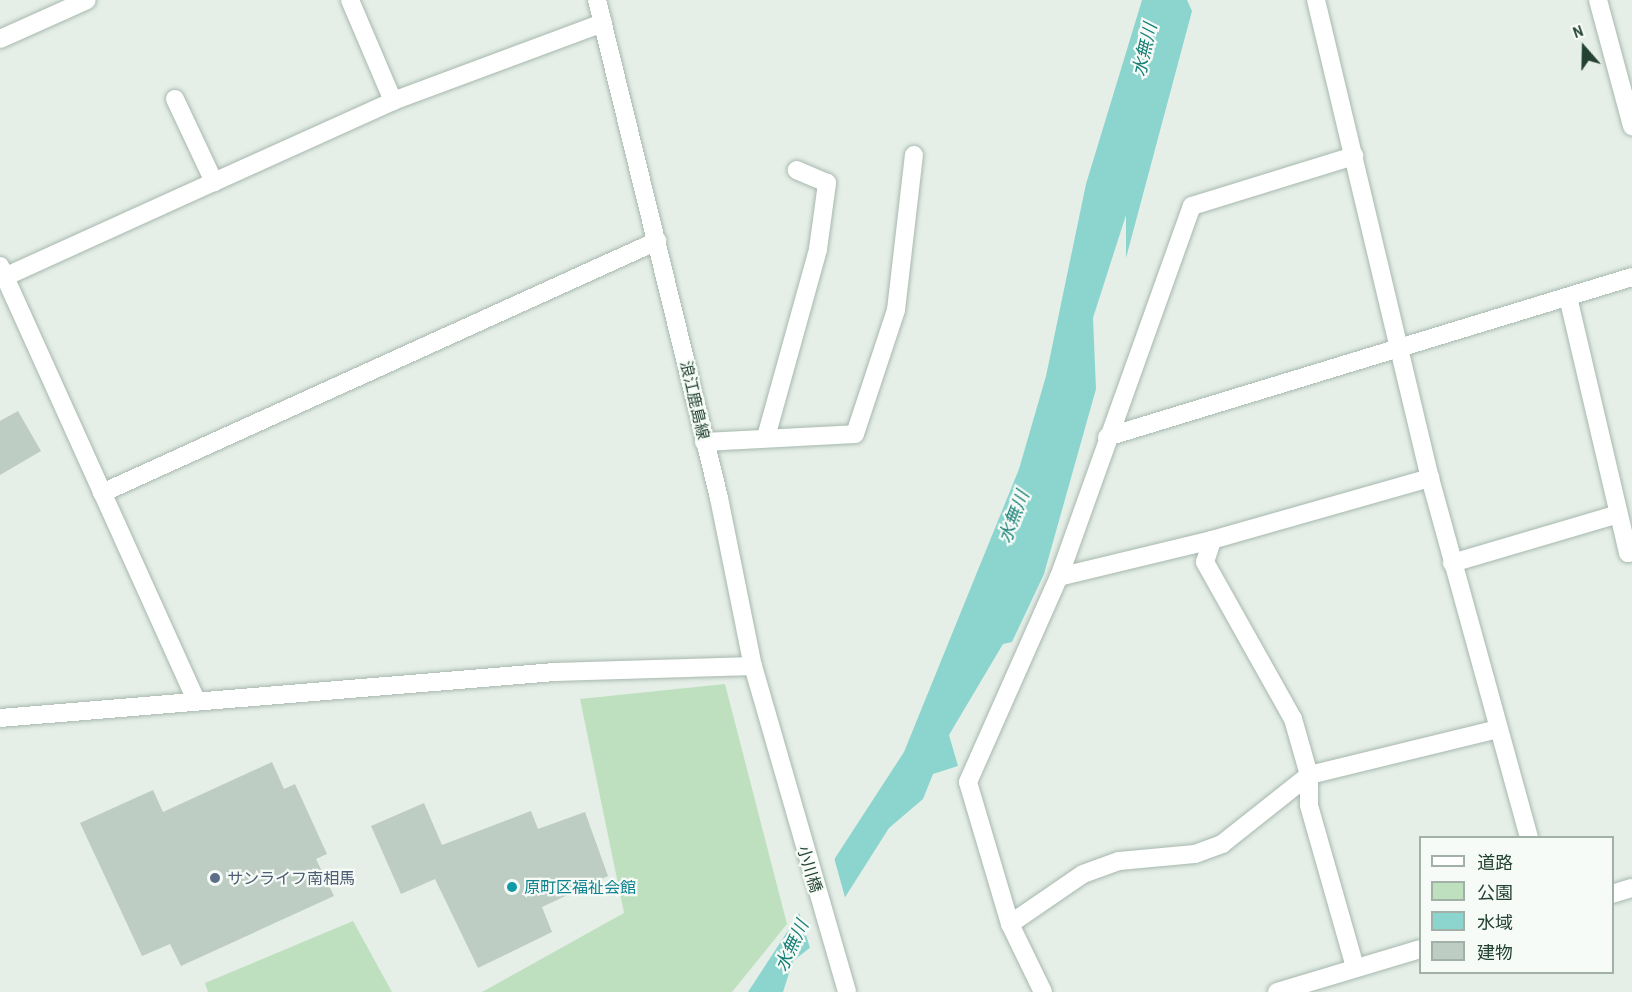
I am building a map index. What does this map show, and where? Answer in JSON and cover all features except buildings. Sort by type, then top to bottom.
[{"type":"street","points":[[0,39],[87,0]]},
{"type":"street","points":[[350,0],[393,101]]},
{"type":"street","name":"浪江鹿島線","points":[[597,0],[657,241],[753,666],[790,801]]},
{"type":"street","points":[[1316,0],[1397,348],[1452,563],[1528,836]]},
{"type":"street","points":[[1598,0],[1632,126]]},
{"type":"street","points":[[196,700],[2,274],[393,101],[603,23]]},
{"type":"street","points":[[175,99],[214,182]]},
{"type":"street","points":[[704,442],[855,434],[896,310],[914,156]]},
{"type":"street","points":[[1043,992],[1010,924],[968,782],[1059,577],[1107,437],[1192,206],[1354,156]]},
{"type":"street","points":[[766,437],[818,249],[827,183],[796,170]]},
{"type":"street","points":[[102,493],[657,241]]},
{"type":"street","points":[[1107,437],[1632,277]]},
{"type":"street","points":[[1568,297],[1618,514],[1628,553],[1632,552]]},
{"type":"street","points":[[1059,577],[1212,540],[1430,478]]},
{"type":"street","points":[[1452,563],[1618,514]]},
{"type":"street","points":[[1212,540],[1205,562],[1293,719],[1309,775],[1309,805],[1355,967]]},
{"type":"street","points":[[0,718],[555,672],[753,666]]},
{"type":"street","points":[[1010,924],[1083,874],[1119,861],[1196,854],[1222,844],[1309,775],[1497,729]]},
{"type":"street","name":"小川橋","points":[[790,801],[847,992]]},
{"type":"street","points":[[1614,893],[1632,888]]},
{"type":"street","points":[[1277,992],[1419,949]]},
{"type":"green space","points":[[725,684],[787,924],[732,992],[482,992],[624,913],[580,699]]},
{"type":"green space","points":[[353,921],[392,992],[208,992],[205,983]]},
{"type":"water","name":"水無川","points":[[1142,0],[1187,0],[1192,11],[1126,258],[1126,215],[1093,318],[1096,389],[1044,574],[1012,642],[1003,644],[949,735],[958,766],[933,774],[923,799],[889,828],[816,943],[793,961],[783,992],[748,992],[904,752],[1019,469],[1046,376],[1086,184]]},
{"type":"pier","points":[[833,854],[846,901],[811,951],[798,909]]},
{"type":"place","name":"サンライフ南相馬","points":[[215,878]]},
{"type":"place","name":"原町区福祉会館","points":[[512,887]]}]
